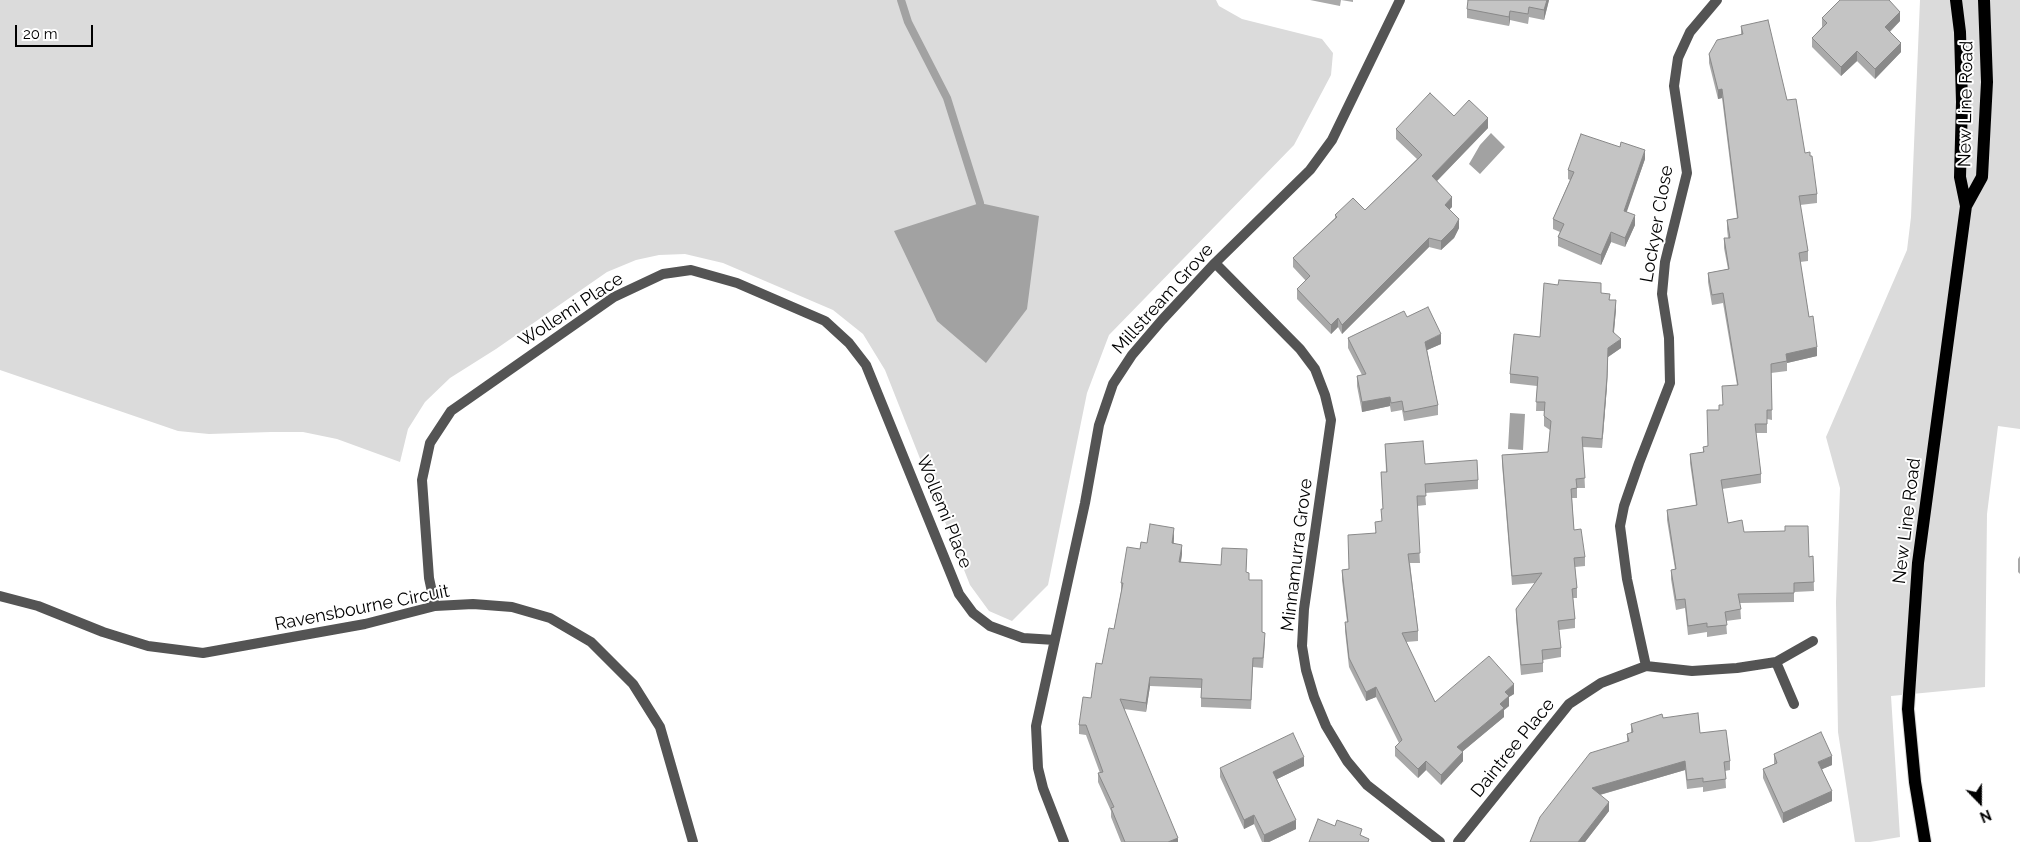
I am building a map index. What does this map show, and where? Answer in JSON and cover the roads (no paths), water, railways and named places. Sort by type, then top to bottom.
[{"type":"main road","name":"New Line Road","points":[[1925,842],[1915,782],[1908,709],[1918,563],[1966,206],[1960,177],[1962,102],[1960,32],[1956,0]]},
{"type":"main road","name":"New Line Road","points":[[1966,206],[1982,177],[1988,82],[1984,0]]},
{"type":"street","name":"Millstream Grove","points":[[1064,842],[1043,788],[1037,749],[1036,726],[1085,503],[1099,425],[1113,384],[1132,355],[1215,263],[1310,170],[1332,140],[1400,0]]},
{"type":"street","name":"Lockyer Close","points":[[1646,666],[1627,579],[1620,526],[1624,506],[1638,462],[1670,383],[1669,338],[1662,294],[1665,262],[1687,173],[1674,86],[1678,58],[1690,32],[1717,0]]},
{"type":"street","name":"Minnamurra Grove","points":[[1215,263],[1300,349],[1315,368],[1325,395],[1331,420],[1304,609],[1302,646],[1306,670],[1314,697],[1326,726],[1347,762],[1367,785],[1440,842]]},
{"type":"street","name":"Wollemi Place","points":[[434,606],[429,578],[422,480],[430,444],[451,411],[614,297],[663,274],[691,270],[737,282],[825,321],[849,343],[866,365],[960,594],[973,613],[990,626],[1023,638],[1055,640]]},
{"type":"street","name":"Ravensbourne Circuit","points":[[0,596],[38,606],[103,632],[148,646],[203,653],[365,624],[434,606],[473,604],[512,606],[550,618],[591,642],[633,684],[660,727],[693,842]]},
{"type":"street","name":"Daintree Place","points":[[1458,842],[1569,704],[1602,683],[1646,666],[1692,672],[1776,662],[1813,641]]},
{"type":"street","points":[[1776,662],[1794,704]]},
{"type":"waterway","points":[[901,0],[908,22],[947,98],[980,203]]}]
